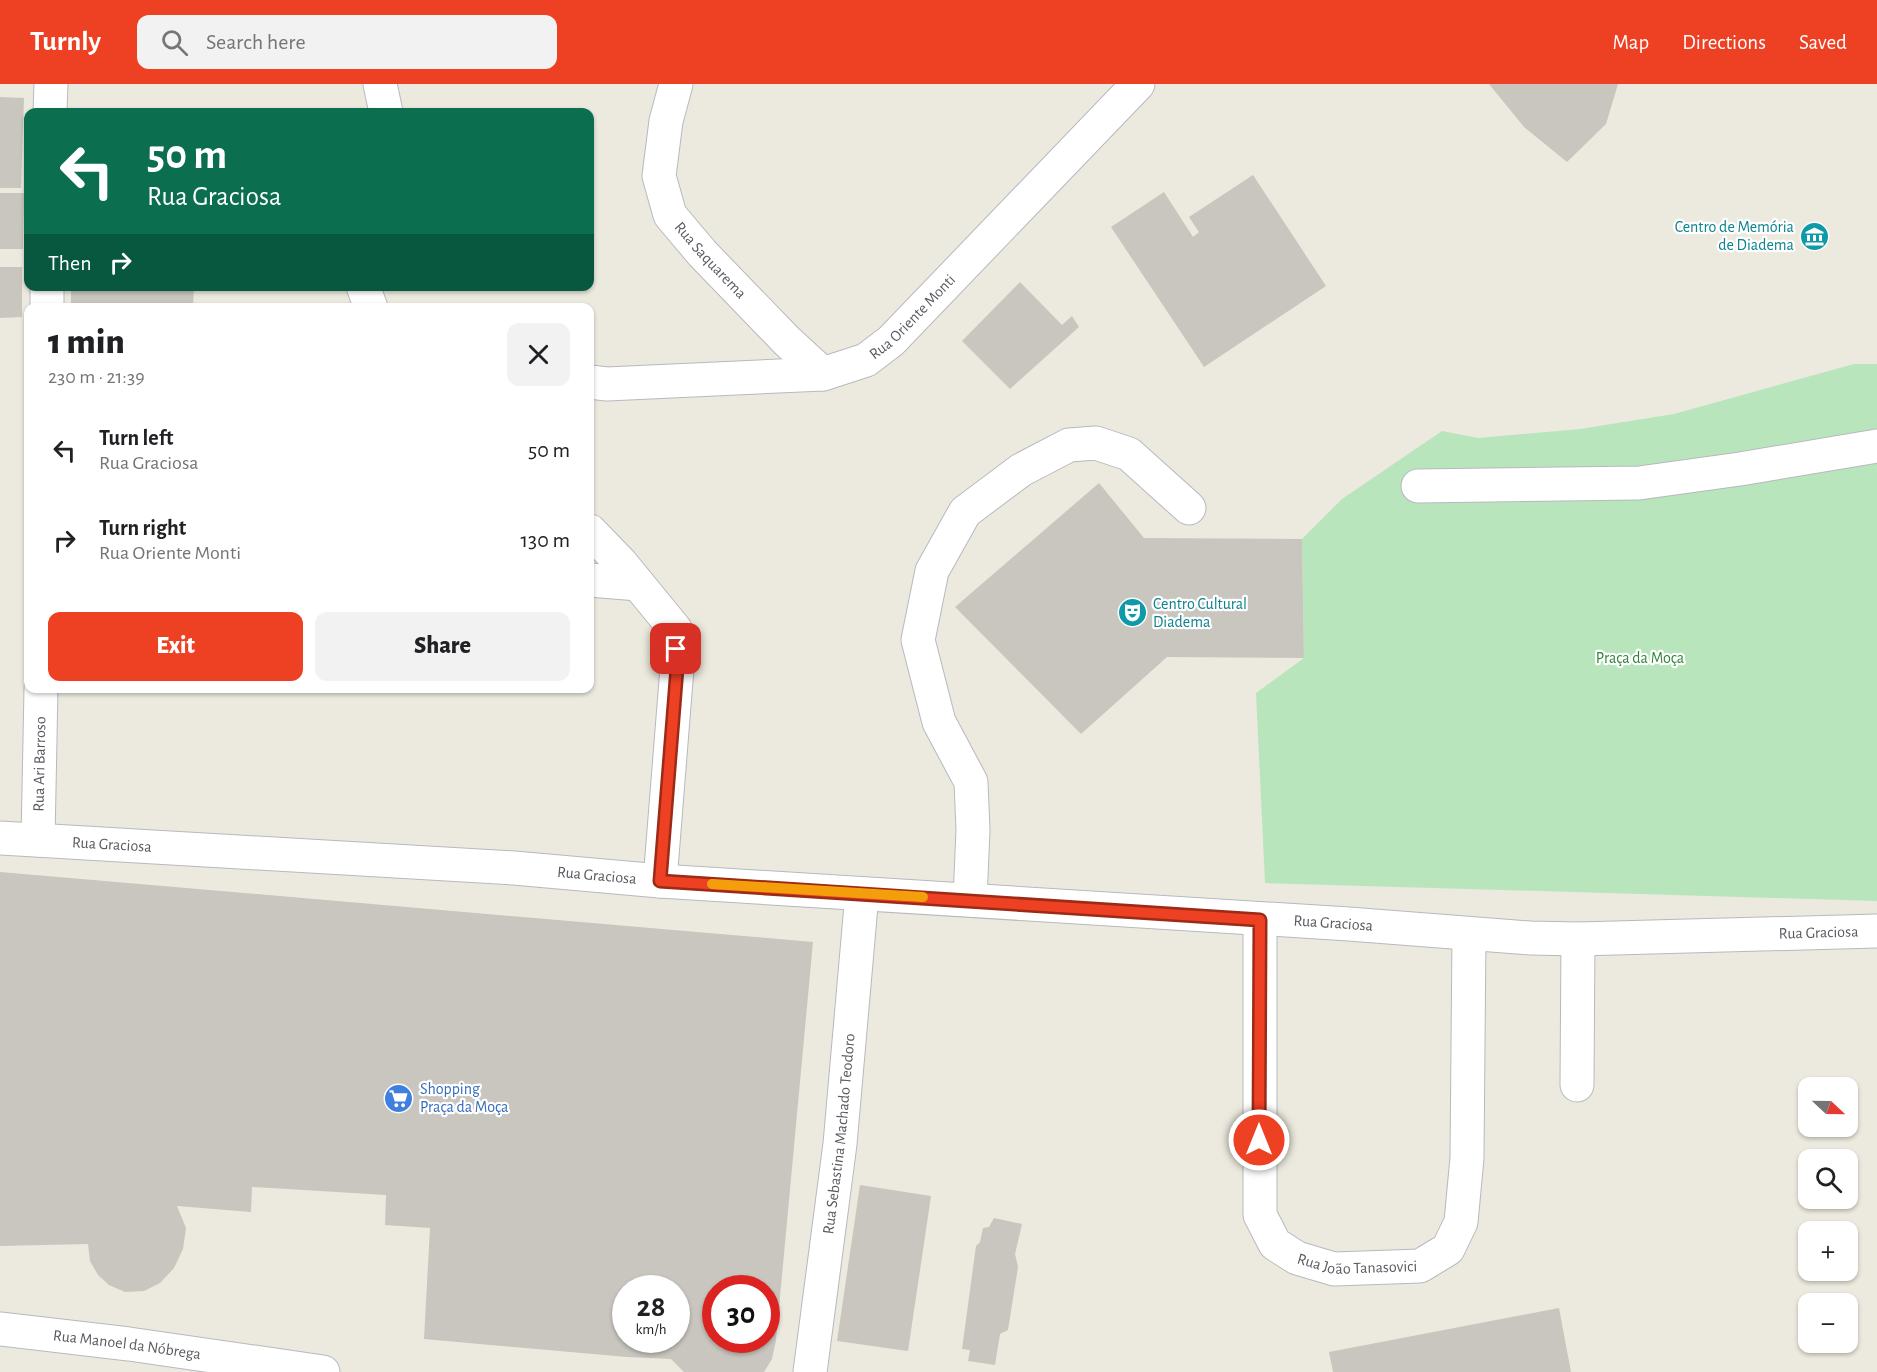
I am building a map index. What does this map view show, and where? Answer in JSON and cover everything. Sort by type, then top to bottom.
[{"type":"street","points":[[50,108],[51,84]]},
{"type":"street","points":[[380,84],[385,108]]},
{"type":"street","name":"Rua Saquarema","points":[[676,84],[666,121],[659,176],[670,214],[702,253],[779,333],[823,374]]},
{"type":"street","name":"Rua Oriente Monti","points":[[596,386],[823,374],[866,360],[891,341],[1138,84]]},
{"type":"street","points":[[970,900],[973,830],[971,782],[939,723],[918,640],[932,571],[965,512],[1021,470],[1069,445],[1096,443],[1129,454],[1189,508]]},
{"type":"street","points":[[1418,486],[1639,483],[1787,462],[1877,446]]},
{"type":"street","points":[[594,535],[639,584],[675,629],[677,668],[660,881]]},
{"type":"street","points":[[594,580],[639,584]]},
{"type":"street","name":"Rua Ari Barroso","points":[[38,840],[40,693]]},
{"type":"street","name":"Rua Graciosa","points":[[0,838],[514,868],[660,881],[1348,924],[1530,938],[1578,939],[1877,931]]},
{"type":"street","name":"Rua Sebastina Machado Teodoro","points":[[810,1372],[840,1144],[862,894]]},
{"type":"street","name":"Rua João Tanasovici","points":[[1260,920],[1260,1215],[1275,1244],[1297,1258],[1334,1269],[1420,1266],[1448,1249],[1461,1222],[1467,1158],[1469,934]]},
{"type":"street","points":[[1577,1085],[1578,939]]},
{"type":"street","name":"Rua Manoel da Nóbrega","points":[[0,1329],[129,1344],[323,1372]]},
{"type":"green space","name":"Praça da Moça","points":[[1854,364],[1877,364],[1877,901],[1265,883],[1256,693],[1304,658],[1302,539],[1342,499],[1442,431],[1478,438],[1580,429],[1674,414]]},
{"type":"building","points":[[1489,84],[1618,84],[1606,124],[1567,162],[1524,127]]},
{"type":"building","points":[[0,97],[24,98],[21,188],[0,188]]},
{"type":"building","points":[[1253,175],[1326,286],[1204,367],[1111,227],[1164,192],[1193,237],[1199,232],[1189,217]]},
{"type":"building","points":[[0,193],[24,193],[23,249],[0,249]]},
{"type":"building","points":[[0,267],[22,267],[22,317],[0,318]]},
{"type":"building","points":[[1020,282],[1062,325],[1072,316],[1079,327],[1010,389],[962,341]]},
{"type":"building","points":[[71,291],[194,291],[193,303],[71,303]]},
{"type":"building","name":"Centro Cultural Diadema","points":[[1099,483],[1144,538],[1302,539],[1304,658],[1167,657],[1081,734],[955,607]]},
{"type":"building","name":"Shopping Praça da Moça","points":[[0,872],[813,942],[780,1297],[780,1275],[702,1275],[702,1353],[773,1353],[764,1372],[684,1372],[671,1359],[424,1339],[430,1228],[385,1225],[386,1195],[252,1187],[251,1212],[177,1206],[186,1228],[183,1249],[174,1268],[160,1283],[144,1291],[125,1292],[109,1285],[98,1275],[90,1261],[88,1244],[0,1246]]},
{"type":"building","points":[[860,1185],[931,1196],[908,1351],[837,1341]]},
{"type":"building","points":[[994,1218],[1022,1224],[1015,1254],[1018,1267],[1008,1330],[1000,1334],[995,1365],[968,1361],[970,1350],[962,1349],[976,1246],[980,1242],[983,1228],[989,1227]]},
{"type":"building","points":[[1559,1308],[1571,1372],[1333,1372],[1329,1352]]},
{"type":"slow traffic","points":[[712,884],[923,897]]},
{"type":"place","name":"Centro de Memória de Diadema","points":[[1815,236]]},
{"type":"place","name":"Centro Cultural Diadema","points":[[1132,613]]},
{"type":"place","name":"Shopping Praça da Moça","points":[[399,1098]]},
{"type":"route","points":[[676,649],[677,668],[660,881],[1260,920],[1259,1140]]}]
